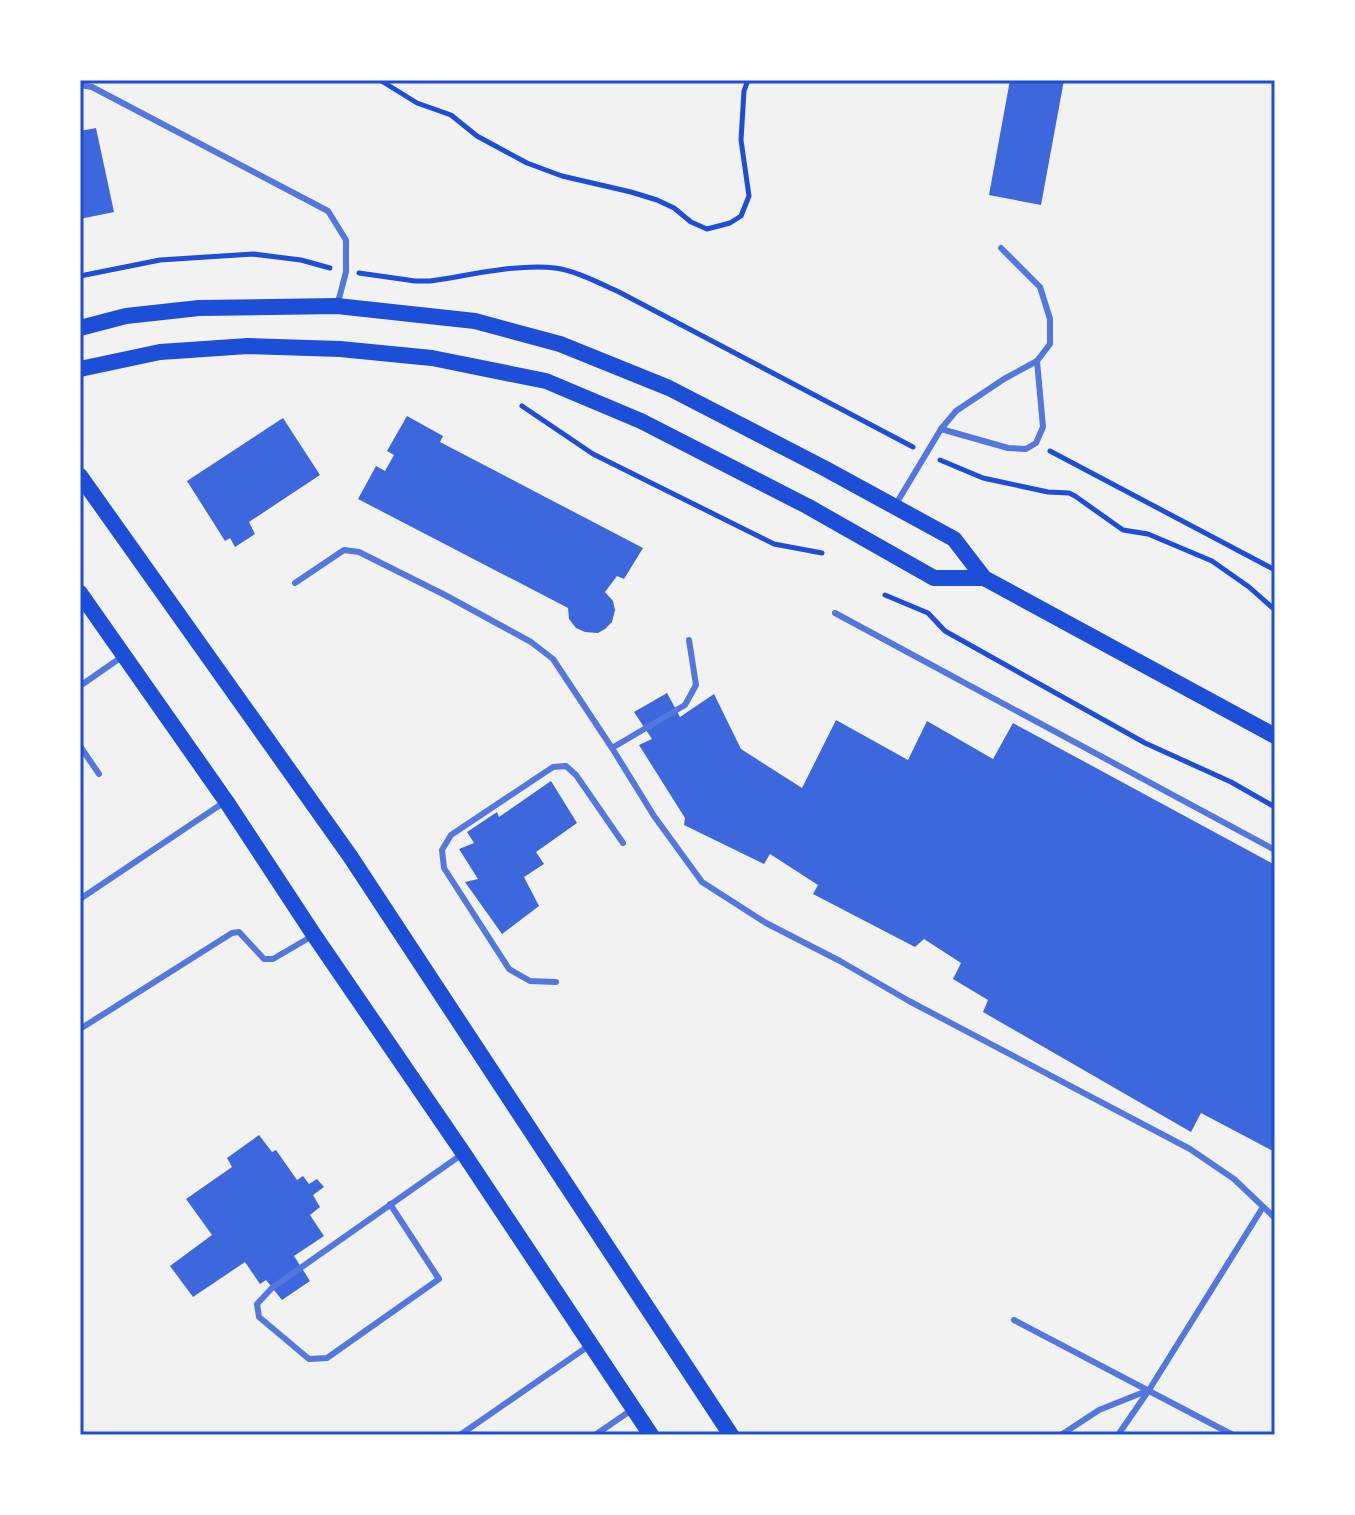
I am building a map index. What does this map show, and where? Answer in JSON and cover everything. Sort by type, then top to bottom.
[{"type":"main road","points":[[80,328],[126,316],[199,308],[337,306],[475,321],[560,344],[669,388],[954,539],[984,578],[1275,736]]},
{"type":"main road","points":[[80,369],[160,352],[248,346],[294,347],[432,358],[546,381],[641,421],[820,513],[934,578],[984,578]]},
{"type":"main road","points":[[80,476],[350,856],[731,1435]]},
{"type":"main road","points":[[80,593],[226,801],[651,1435]]},
{"type":"lane","points":[[80,85],[92,87],[328,211],[346,240],[346,272],[337,306]]},
{"type":"lane","points":[[895,507],[925,453],[956,411],[1037,361],[1050,344],[1050,319],[1040,287],[1001,248]]},
{"type":"lane","points":[[941,429],[1008,448],[1026,449],[1036,443],[1043,427],[1037,361]]},
{"type":"lane","points":[[295,583],[344,550],[359,552],[531,642],[553,659],[654,816],[702,882],[766,923],[1190,1149],[1234,1179],[1275,1218]]},
{"type":"lane","points":[[835,613],[1275,850]]},
{"type":"lane","points":[[612,748],[685,705],[696,685],[689,640]]},
{"type":"lane","points":[[80,686],[124,655]]},
{"type":"lane","points":[[80,746],[99,774]]},
{"type":"lane","points":[[556,982],[530,981],[509,969],[444,868],[442,850],[451,835],[553,767],[566,766],[576,775],[623,843]]},
{"type":"lane","points":[[80,899],[226,801]]},
{"type":"lane","points":[[80,1029],[232,933],[239,932],[264,959],[273,959],[314,935]]},
{"type":"lane","points":[[390,1204],[439,1279],[327,1358],[309,1359],[259,1317],[257,1304],[272,1288],[390,1204],[464,1154]]},
{"type":"lane","points":[[1118,1435],[1263,1207]]},
{"type":"lane","points":[[1014,1320],[1233,1435]]},
{"type":"lane","points":[[460,1435],[590,1345]]},
{"type":"lane","points":[[1061,1435],[1099,1410],[1149,1390]]},
{"type":"lane","points":[[595,1435],[633,1409]]},
{"type":"path","points":[[380,80],[417,103],[451,115],[477,136],[527,163],[562,176],[657,200],[707,229],[730,223],[741,216],[749,196],[741,140],[744,91],[748,80]]},
{"type":"path","points":[[80,276],[160,260],[253,254],[301,260],[346,272],[415,281],[524,267],[554,267],[572,272],[619,292],[925,453],[983,478],[1048,492],[1069,493],[1123,530],[1148,534],[1212,561],[1275,610]]},
{"type":"path","points":[[522,406],[593,454],[774,544],[822,553]]},
{"type":"path","points":[[1036,443],[1275,570]]},
{"type":"path","points":[[885,595],[928,613],[945,631],[1145,743],[1231,782],[1275,807]]},
{"type":"building","points":[[1010,80],[1064,80],[1041,205],[989,195]]},
{"type":"building","points":[[96,128],[114,212],[80,219],[80,131]]},
{"type":"building","points":[[407,416],[443,436],[440,442],[643,548],[624,579],[617,576],[605,592],[613,601],[615,610],[612,622],[605,629],[598,633],[576,628],[569,619],[568,608],[358,499],[376,466],[385,471],[394,455],[387,451]]},
{"type":"building","points":[[283,418],[320,475],[249,522],[255,534],[235,547],[230,538],[225,541],[187,481]]},
{"type":"building","points":[[667,693],[680,717],[714,694],[741,749],[802,788],[836,720],[908,760],[927,721],[993,759],[1013,723],[1275,865],[1275,1152],[1201,1113],[1191,1132],[983,1012],[988,1000],[953,979],[961,963],[924,939],[915,947],[813,894],[818,885],[770,854],[764,864],[684,825],[685,818],[639,745],[652,739],[634,712]]},
{"type":"building","points":[[551,781],[577,823],[536,852],[544,864],[524,877],[539,906],[502,934],[465,882],[478,879],[459,849],[474,843],[467,832],[497,812],[499,817]]},
{"type":"building","points":[[259,1135],[272,1152],[276,1150],[297,1180],[303,1176],[309,1184],[317,1179],[324,1187],[313,1195],[320,1207],[310,1215],[324,1236],[294,1256],[310,1281],[282,1300],[266,1280],[260,1284],[245,1262],[193,1297],[170,1266],[212,1235],[186,1199],[232,1167],[227,1158]]}]
